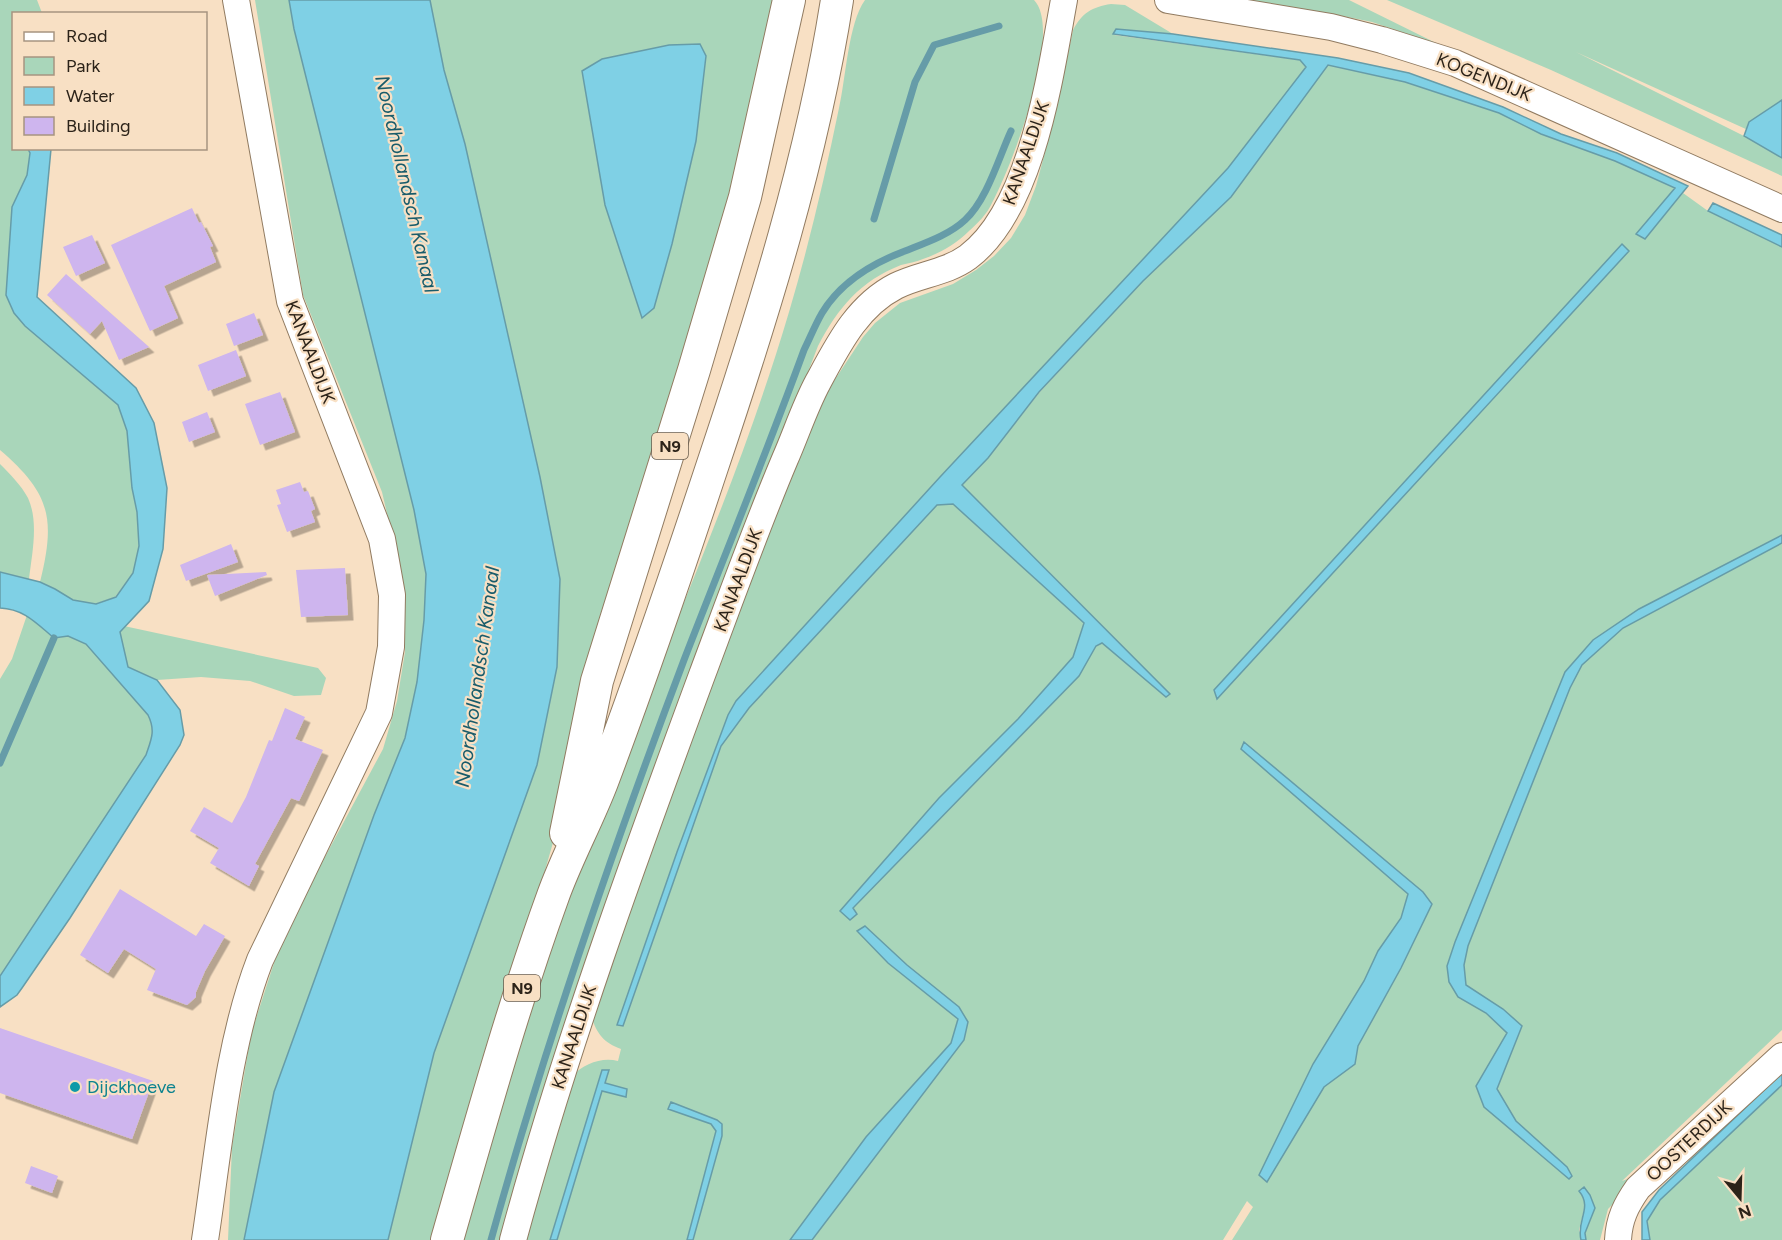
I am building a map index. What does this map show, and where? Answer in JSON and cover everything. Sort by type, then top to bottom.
[{"type":"main road","name":"N9","points":[[554,893],[597,681],[694,370],[745,197],[789,0]]},
{"type":"main road","name":"N9","points":[[447,1240],[520,995],[554,893],[600,788],[645,668],[746,367],[795,194],[820,92],[837,0]]},
{"type":"street","name":"KANAALDIJK","points":[[205,1240],[232,1063],[246,996],[265,949],[379,713],[392,647],[392,595],[382,539],[290,301],[236,0]]},
{"type":"street","name":"KANAALDIJK","points":[[513,1240],[572,1041],[618,904],[763,513],[816,386],[854,321],[873,302],[895,286],[944,270],[966,258],[988,238],[1005,215],[1017,189],[1045,102],[1064,0]]},
{"type":"street","name":"KOGENDIJK","points":[[1168,0],[1331,27],[1455,63],[1782,209]]},
{"type":"street","name":"OOSTERDIJK","points":[[1618,1240],[1620,1218],[1638,1188],[1782,1056]]},
{"type":"green space","points":[[0,0],[37,0],[42,12],[12,12],[12,150],[28,150],[30,153],[27,175],[12,207],[25,326],[118,405],[127,431],[139,546],[133,573],[115,597],[95,604],[73,601],[40,582],[48,540],[45,508],[30,480],[0,450]]},
{"type":"green space","points":[[255,0],[289,0],[294,29],[414,510],[426,574],[424,620],[417,682],[405,738],[374,815],[274,1092],[244,1240],[228,1240],[232,1147],[251,1034],[283,935],[383,749],[397,701],[405,652],[405,622],[398,561],[382,492],[303,295]]},
{"type":"green space","points":[[430,0],[774,0],[744,174],[544,874],[464,1130],[434,1240],[388,1240],[434,1053],[557,667],[560,579],[540,477],[465,144],[444,70]],"holes":[[[706,56],[696,141],[672,244],[642,318],[605,205],[582,71]]]},
{"type":"green space","points":[[865,0],[1034,0],[1042,16],[1043,40],[1039,69],[1022,132],[990,207],[979,222],[948,248],[918,261],[901,265],[862,288],[842,308],[818,346],[720,601],[503,1240],[461,1240],[511,1073],[585,852],[726,496],[770,374],[810,236],[839,108],[851,37],[859,10]]},
{"type":"green space","points":[[1244,0],[1349,0],[1440,45],[1372,22]]},
{"type":"green space","points":[[1387,0],[1782,0],[1782,139],[1759,135],[1576,52],[1744,136],[1782,158],[1782,176],[1551,70]]},
{"type":"green space","points":[[1111,4],[1125,5],[1173,34],[1116,29],[1114,35],[1300,60],[1306,67],[1228,168],[940,477],[736,701],[728,715],[677,852],[623,1025],[721,746],[749,708],[937,505],[953,504],[1084,623],[1073,657],[1018,719],[939,798],[841,910],[849,919],[857,914],[853,908],[1079,676],[1096,645],[1102,642],[1166,697],[1170,694],[961,485],[988,458],[1039,393],[1143,281],[1231,197],[1328,65],[1405,82],[1499,113],[1541,134],[1615,161],[1675,188],[1636,234],[1645,239],[1683,193],[1708,211],[1782,238],[1782,1030],[1622,1181],[1644,1173],[1608,1209],[1600,1240],[1586,1240],[1585,1233],[1595,1208],[1584,1198],[1584,1210],[1579,1230],[1583,1240],[1232,1240],[1253,1207],[1247,1201],[1223,1240],[812,1240],[964,1040],[968,1022],[865,926],[888,963],[958,1019],[951,1043],[866,1137],[790,1240],[693,1240],[722,1136],[722,1125],[671,1102],[668,1109],[711,1124],[716,1131],[687,1240],[557,1240],[602,1090],[626,1097],[627,1089],[605,1083],[602,1070],[550,1240],[521,1240],[572,1076],[593,1062],[618,1061],[621,1049],[602,1037],[591,1016],[657,821],[818,405],[863,337],[875,323],[900,303],[953,284],[976,270],[994,256],[1011,238],[1025,215],[1036,186],[1057,107],[1073,30],[1088,12]]},
{"type":"green space","points":[[0,464],[22,489],[31,507],[34,538],[29,579],[0,572]]},
{"type":"green space","points":[[27,615],[54,637],[68,636],[86,644],[148,715],[152,735],[146,755],[0,976],[0,679],[12,659]]},
{"type":"green space","points":[[124,626],[318,668],[326,678],[321,695],[294,696],[250,681],[201,677],[157,680],[128,667],[120,632]]},
{"type":"green space","points":[[1782,1085],[1782,1240],[1650,1240],[1647,1221],[1660,1200]]},
{"type":"water","name":"Noordhollandsch Kanaal","points":[[289,0],[430,0],[444,70],[465,144],[540,477],[560,579],[557,667],[537,765],[434,1053],[388,1240],[244,1240],[274,1092],[374,815],[405,738],[417,682],[424,620],[426,574],[414,510],[294,29]]},
{"type":"water","points":[[1116,29],[1173,34],[1338,58],[1409,73],[1503,107],[1561,134],[1617,153],[1688,186],[1645,239],[1636,234],[1675,188],[1615,161],[1541,134],[1499,113],[1405,82],[1328,65],[1231,197],[1143,281],[1039,392],[988,458],[962,485],[1170,694],[1166,697],[1102,643],[1096,646],[1079,676],[853,908],[857,914],[850,920],[840,911],[939,798],[1018,719],[1073,657],[1084,623],[953,504],[937,505],[749,708],[721,746],[623,1026],[617,1025],[677,852],[728,715],[736,701],[940,477],[1228,168],[1306,67],[1300,60],[1113,34]]},
{"type":"water","points":[[700,44],[706,56],[696,141],[672,244],[654,308],[642,318],[605,205],[582,71],[602,59],[669,45]]},
{"type":"water","points":[[1782,100],[1782,158],[1744,136],[1749,122]]},
{"type":"water","points":[[28,150],[51,150],[37,297],[136,388],[154,423],[167,488],[163,549],[149,601],[120,632],[128,667],[157,680],[180,710],[184,735],[180,745],[70,918],[17,995],[0,1007],[0,976],[146,755],[152,731],[148,715],[86,644],[68,636],[54,638],[23,614],[0,608],[0,572],[40,582],[73,600],[96,604],[116,597],[133,573],[139,546],[127,431],[118,405],[25,326],[14,313],[6,295],[12,207],[27,175]]},
{"type":"water","points":[[1713,203],[1782,235],[1782,247],[1708,211]]},
{"type":"water","points":[[1622,244],[1629,251],[1217,699],[1214,690]]},
{"type":"water","points":[[1782,535],[1782,543],[1623,628],[1582,665],[1570,688],[1468,946],[1464,965],[1466,985],[1503,1009],[1522,1026],[1497,1089],[1516,1121],[1567,1167],[1572,1176],[1569,1179],[1484,1107],[1476,1086],[1507,1033],[1486,1013],[1458,997],[1449,982],[1447,966],[1565,672],[1593,640],[1639,609]]},
{"type":"water","points":[[1244,742],[1423,892],[1432,904],[1401,968],[1358,1046],[1355,1064],[1324,1087],[1267,1182],[1259,1175],[1313,1064],[1364,981],[1378,951],[1401,918],[1408,894],[1241,749]]},
{"type":"water","points":[[865,926],[907,965],[959,1007],[968,1022],[964,1040],[812,1240],[790,1240],[866,1137],[951,1043],[958,1019],[888,963],[857,931]]},
{"type":"water","points":[[602,1070],[609,1070],[605,1083],[627,1089],[626,1097],[602,1091],[557,1240],[550,1240]]},
{"type":"water","points":[[1782,1073],[1782,1085],[1660,1200],[1647,1221],[1650,1240],[1642,1240],[1642,1212],[1659,1190]]},
{"type":"water","points":[[671,1102],[722,1124],[722,1136],[693,1240],[687,1240],[716,1131],[711,1124],[668,1109]]},
{"type":"water","points":[[1584,1187],[1595,1208],[1585,1233],[1586,1240],[1581,1240],[1585,1203],[1579,1191]]},
{"type":"building","points":[[192,208],[213,246],[210,247],[216,262],[164,286],[178,318],[150,331],[111,245]]},
{"type":"building","points":[[92,235],[105,263],[76,276],[63,247]]},
{"type":"building","points":[[66,274],[149,347],[119,360],[102,321],[90,334],[47,295]]},
{"type":"building","points":[[254,313],[263,335],[234,346],[226,324]]},
{"type":"building","points":[[236,350],[246,376],[208,391],[198,365]]},
{"type":"building","points":[[280,392],[295,432],[260,445],[245,404]]},
{"type":"building","points":[[207,412],[215,432],[189,442],[182,422]]},
{"type":"building","points":[[300,482],[304,492],[308,491],[315,509],[311,511],[315,522],[287,532],[277,505],[281,504],[276,490]]},
{"type":"building","points":[[231,544],[238,562],[186,581],[180,565]]},
{"type":"building","points":[[345,568],[348,615],[301,617],[296,570]]},
{"type":"building","points":[[266,572],[267,575],[215,596],[207,575]]},
{"type":"building","points":[[285,708],[305,717],[295,739],[323,750],[299,801],[291,798],[255,864],[259,866],[249,886],[210,863],[219,848],[190,831],[204,807],[232,823],[246,797],[269,740],[272,741]]},
{"type":"building","points":[[120,889],[196,936],[204,924],[225,936],[205,971],[196,997],[187,1005],[147,990],[156,969],[124,949],[108,973],[80,955]]},
{"type":"building","name":"Dijckhoeve","points":[[0,1028],[153,1081],[132,1139],[0,1093]]},
{"type":"building","points":[[31,1166],[58,1176],[52,1193],[25,1183]]},
{"type":"waterway","points":[[874,219],[915,82],[934,45],[999,26]]},
{"type":"waterway","points":[[491,1240],[557,1021],[631,804],[804,350],[829,302],[848,283],[869,268],[929,242],[965,220],[986,190],[1011,131]]},
{"type":"waterway","points":[[0,763],[54,638]]},
{"type":"place","name":"Dijckhoeve","points":[[75,1087]]}]
